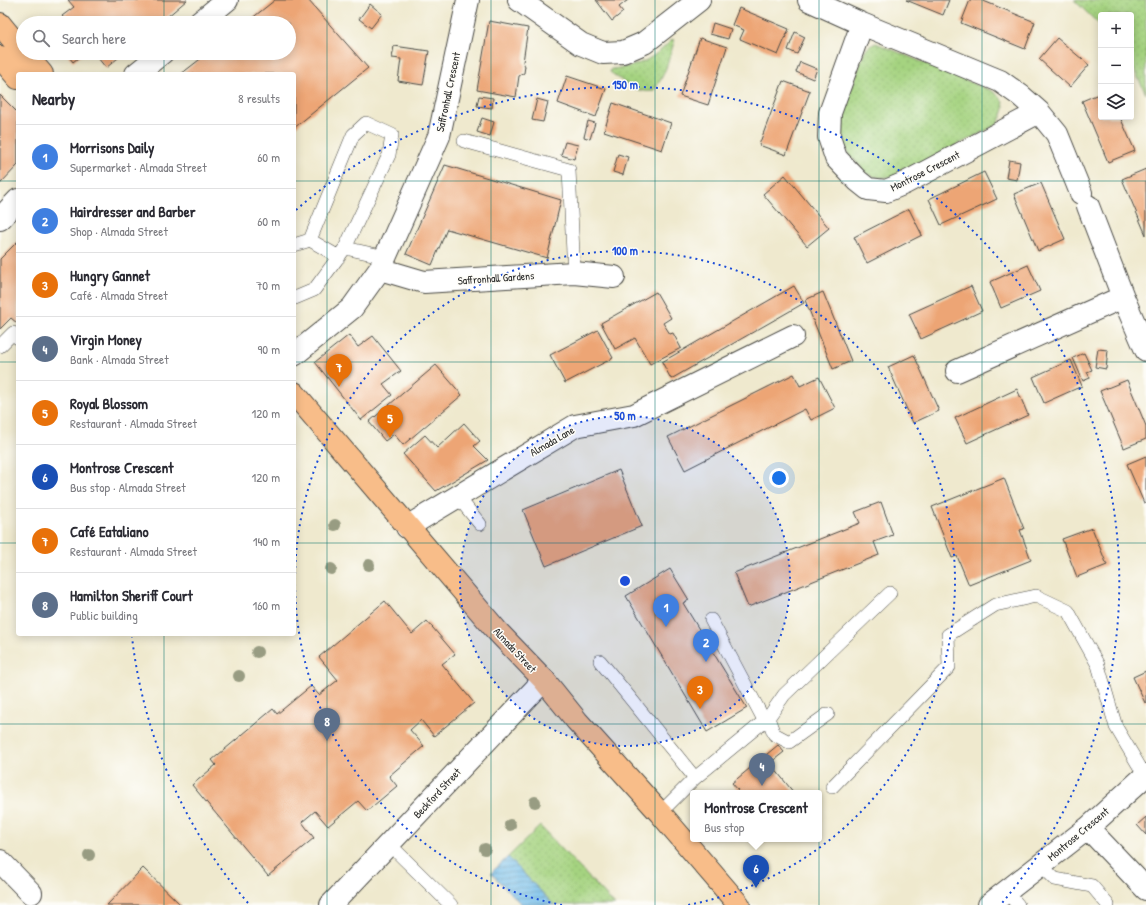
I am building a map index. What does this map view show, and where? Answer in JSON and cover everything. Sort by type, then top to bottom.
[{"type":"main road","points":[[0,24],[16,43]]},
{"type":"main road","points":[[0,57],[16,76]]},
{"type":"main road","points":[[31,60],[40,72]]},
{"type":"main road","name":"Almada Street","points":[[296,395],[497,631],[544,680],[577,721],[660,813],[739,905]]},
{"type":"street","points":[[208,16],[227,0]]},
{"type":"street","name":"Saffronhall Crescent","points":[[296,353],[352,308],[383,263],[439,136],[468,0]]},
{"type":"street","points":[[519,0],[581,44],[603,53],[623,52],[644,43],[699,0]]},
{"type":"street","points":[[809,0],[862,24],[1000,81],[1021,96],[1039,112],[1056,134],[1146,350]]},
{"type":"street","name":"Montrose Crescent","points":[[862,24],[830,113],[829,137],[836,158],[858,181],[868,189],[886,190],[905,183],[1039,112]]},
{"type":"street","points":[[138,72],[153,60]]},
{"type":"street","points":[[0,219],[16,202]]},
{"type":"street","name":"Saffronhall Gardens","points":[[383,263],[424,282],[574,273],[614,277]]},
{"type":"street","points":[[957,371],[1123,297]]},
{"type":"street","name":"Almada Lane","points":[[407,527],[575,426],[634,415],[793,336]]},
{"type":"street","name":"Beckford Street","points":[[331,905],[544,680]]},
{"type":"street","name":"Montrose Crescent","points":[[989,905],[1012,898],[1041,865],[1088,828],[1145,776]]},
{"type":"street","points":[[1088,828],[1146,889]]},
{"type":"street","points":[[0,860],[31,892]]},
{"type":"lane","points":[[296,298],[314,290],[342,253],[389,155],[392,135],[366,122],[354,135],[310,240]]},
{"type":"lane","points":[[464,141],[569,170],[574,273]]},
{"type":"lane","points":[[296,244],[310,240],[342,253],[383,263]]},
{"type":"lane","points":[[0,346],[13,333],[16,336]]},
{"type":"lane","points":[[458,497],[480,524]]},
{"type":"lane","points":[[660,813],[695,778],[766,719],[784,695],[890,593]]},
{"type":"lane","points":[[832,787],[949,667],[948,635],[995,605],[1036,596],[1068,611],[1098,665],[1116,727],[1145,776]]},
{"type":"lane","points":[[711,620],[774,734],[789,742],[828,714]]},
{"type":"lane","points":[[600,661],[695,778]]},
{"type":"lane","points":[[389,844],[451,905]]},
{"type":"lane","points":[[1041,865],[1055,879],[1092,886],[1108,905]]},
{"type":"green space","points":[[1074,0],[1146,0],[1146,94],[1134,70],[1134,12],[1098,12],[1098,23]]},
{"type":"green space","points":[[673,39],[674,42],[666,68],[661,80],[653,91],[641,91],[635,89],[610,72],[611,69],[630,66],[645,61]]},
{"type":"green space","points":[[876,43],[992,91],[1001,99],[1004,106],[1004,110],[997,125],[895,176],[878,177],[865,173],[847,151],[841,136],[839,124],[865,50]]},
{"type":"green space","points":[[540,826],[615,905],[554,905],[508,857]]},
{"type":"water","points":[[508,857],[554,905],[522,905],[491,873]]},
{"type":"building","points":[[68,0],[187,0],[168,16],[62,16],[74,7]]},
{"type":"building","points":[[275,0],[308,0],[368,68],[296,126],[296,72],[184,72],[199,60],[296,60],[296,16],[255,16]]},
{"type":"building","points":[[596,0],[628,0],[619,7],[623,12],[612,21]]},
{"type":"building","points":[[906,0],[949,0],[943,15]]},
{"type":"building","points":[[970,0],[981,0],[1035,22],[1025,49],[961,23]]},
{"type":"building","points":[[370,4],[382,14],[371,28],[359,19]]},
{"type":"building","points":[[739,8],[789,29],[778,55],[740,39],[744,30],[732,25]]},
{"type":"building","points":[[489,21],[528,28],[523,62],[525,66],[524,73],[519,76],[516,97],[477,90]]},
{"type":"building","points":[[713,23],[731,29],[728,39],[710,34]]},
{"type":"building","points":[[795,32],[805,37],[797,54],[788,50]]},
{"type":"building","points":[[700,38],[727,47],[708,105],[680,96]]},
{"type":"building","points":[[1057,38],[1089,65],[1070,87],[1039,59]]},
{"type":"building","points":[[394,46],[429,51],[423,85],[398,81],[401,59],[392,58]]},
{"type":"building","points":[[100,60],[116,60],[106,68]]},
{"type":"building","points":[[800,62],[817,69],[813,79],[796,72]]},
{"type":"building","points":[[567,76],[606,89],[596,117],[558,103]]},
{"type":"building","points":[[783,81],[810,91],[786,155],[759,145]]},
{"type":"building","points":[[1098,94],[1098,120],[1121,120],[1135,151],[1108,162],[1082,101]]},
{"type":"building","points":[[0,95],[16,111],[16,167],[0,184]]},
{"type":"building","points":[[479,96],[493,98],[492,108],[477,106]]},
{"type":"building","points":[[537,99],[548,102],[543,122],[532,120]]},
{"type":"building","points":[[613,103],[671,123],[662,150],[604,131]]},
{"type":"building","points":[[482,118],[494,122],[490,136],[477,132]]},
{"type":"building","points":[[588,121],[595,123],[590,139],[584,137]]},
{"type":"building","points":[[565,142],[578,145],[574,159],[561,155]]},
{"type":"building","points":[[618,154],[628,157],[623,175],[613,172]]},
{"type":"building","points":[[1009,160],[1020,162],[1017,180],[1006,178]]},
{"type":"building","points":[[445,165],[561,200],[547,258],[447,229],[432,265],[406,254]]},
{"type":"building","points":[[1146,169],[1146,235],[1122,179]]},
{"type":"building","points":[[984,172],[997,199],[941,225],[929,199]]},
{"type":"building","points":[[785,175],[829,228],[807,246],[763,194]]},
{"type":"building","points":[[1041,183],[1065,239],[1038,251],[1014,194]]},
{"type":"building","points":[[909,209],[922,235],[867,263],[854,237]]},
{"type":"building","points":[[16,243],[16,322],[11,318],[0,329],[0,259]]},
{"type":"building","points":[[1028,265],[1040,291],[1001,308],[990,282]]},
{"type":"building","points":[[794,286],[804,303],[671,379],[662,362]]},
{"type":"building","points":[[971,286],[982,311],[921,339],[909,314]]},
{"type":"building","points":[[656,292],[671,318],[663,323],[670,334],[673,333],[681,348],[650,364],[635,338],[615,349],[601,323]]},
{"type":"building","points":[[823,292],[851,361],[833,369],[805,300]]},
{"type":"building","points":[[598,330],[613,358],[565,383],[550,355]]},
{"type":"building","points":[[349,335],[358,347],[373,336],[401,371],[383,384],[392,395],[361,420],[315,362]]},
{"type":"building","points":[[1098,349],[1108,350],[1106,369],[1095,367]]},
{"type":"building","points":[[1084,353],[1092,370],[1087,372],[1090,378],[1083,381],[1073,358]]},
{"type":"building","points":[[914,355],[939,411],[913,423],[888,367]]},
{"type":"building","points":[[1071,360],[1082,386],[1044,403],[1033,377]]},
{"type":"building","points":[[436,365],[462,395],[403,445],[394,434],[385,441],[369,422]]},
{"type":"building","points":[[794,374],[800,386],[819,377],[835,408],[811,420],[805,409],[685,470],[668,437]]},
{"type":"building","points":[[1127,380],[1146,426],[1146,439],[1124,448],[1100,391]]},
{"type":"building","points":[[1017,389],[1028,415],[967,443],[955,418]]},
{"type":"building","points":[[464,423],[480,441],[474,446],[488,460],[436,491],[403,454],[425,435],[437,448]]},
{"type":"building","points":[[1146,456],[1146,502],[1144,503],[1127,464]]},
{"type":"building","points":[[619,470],[642,526],[546,566],[523,510]]},
{"type":"building","points":[[1004,478],[1024,529],[1020,530],[1031,560],[969,585],[957,556],[952,558],[932,507]]},
{"type":"building","points":[[881,502],[893,535],[874,542],[879,555],[748,607],[734,573],[860,523],[855,512]]},
{"type":"building","points":[[1092,528],[1107,565],[1077,577],[1062,539]]},
{"type":"building","points":[[670,569],[689,600],[683,603],[747,708],[707,732],[626,596]]},
{"type":"building","points":[[385,601],[412,634],[427,621],[455,654],[442,664],[474,703],[434,736],[421,720],[410,730],[424,746],[389,776],[397,786],[367,811],[358,801],[328,826],[315,811],[302,822],[314,838],[268,876],[192,785],[216,765],[212,760],[273,709],[277,714],[311,686],[319,695],[338,680],[319,657]]},
{"type":"building","points":[[1146,671],[1146,702],[1145,703],[1133,677]]},
{"type":"building","points":[[778,745],[784,752],[770,763],[792,790],[738,790],[732,783]]},
{"type":"building","points":[[1146,817],[1146,835],[1137,825]]},
{"type":"building","points":[[143,868],[181,905],[107,905]]},
{"type":"place","name":"Café Eataliano","points":[[339,387]]},
{"type":"place","name":"Royal Blossom","points":[[390,438]]},
{"type":"place","name":"Morrisons Daily","points":[[666,627]]},
{"type":"place","name":"Hairdresser and Barber","points":[[706,662]]},
{"type":"place","name":"Hungry Gannet","points":[[700,709]]},
{"type":"place","name":"Hamilton Sheriff Court","points":[[327,741]]},
{"type":"place","name":"Virgin Money","points":[[762,786]]},
{"type":"place","name":"Montrose Crescent","points":[[756,888]]}]
